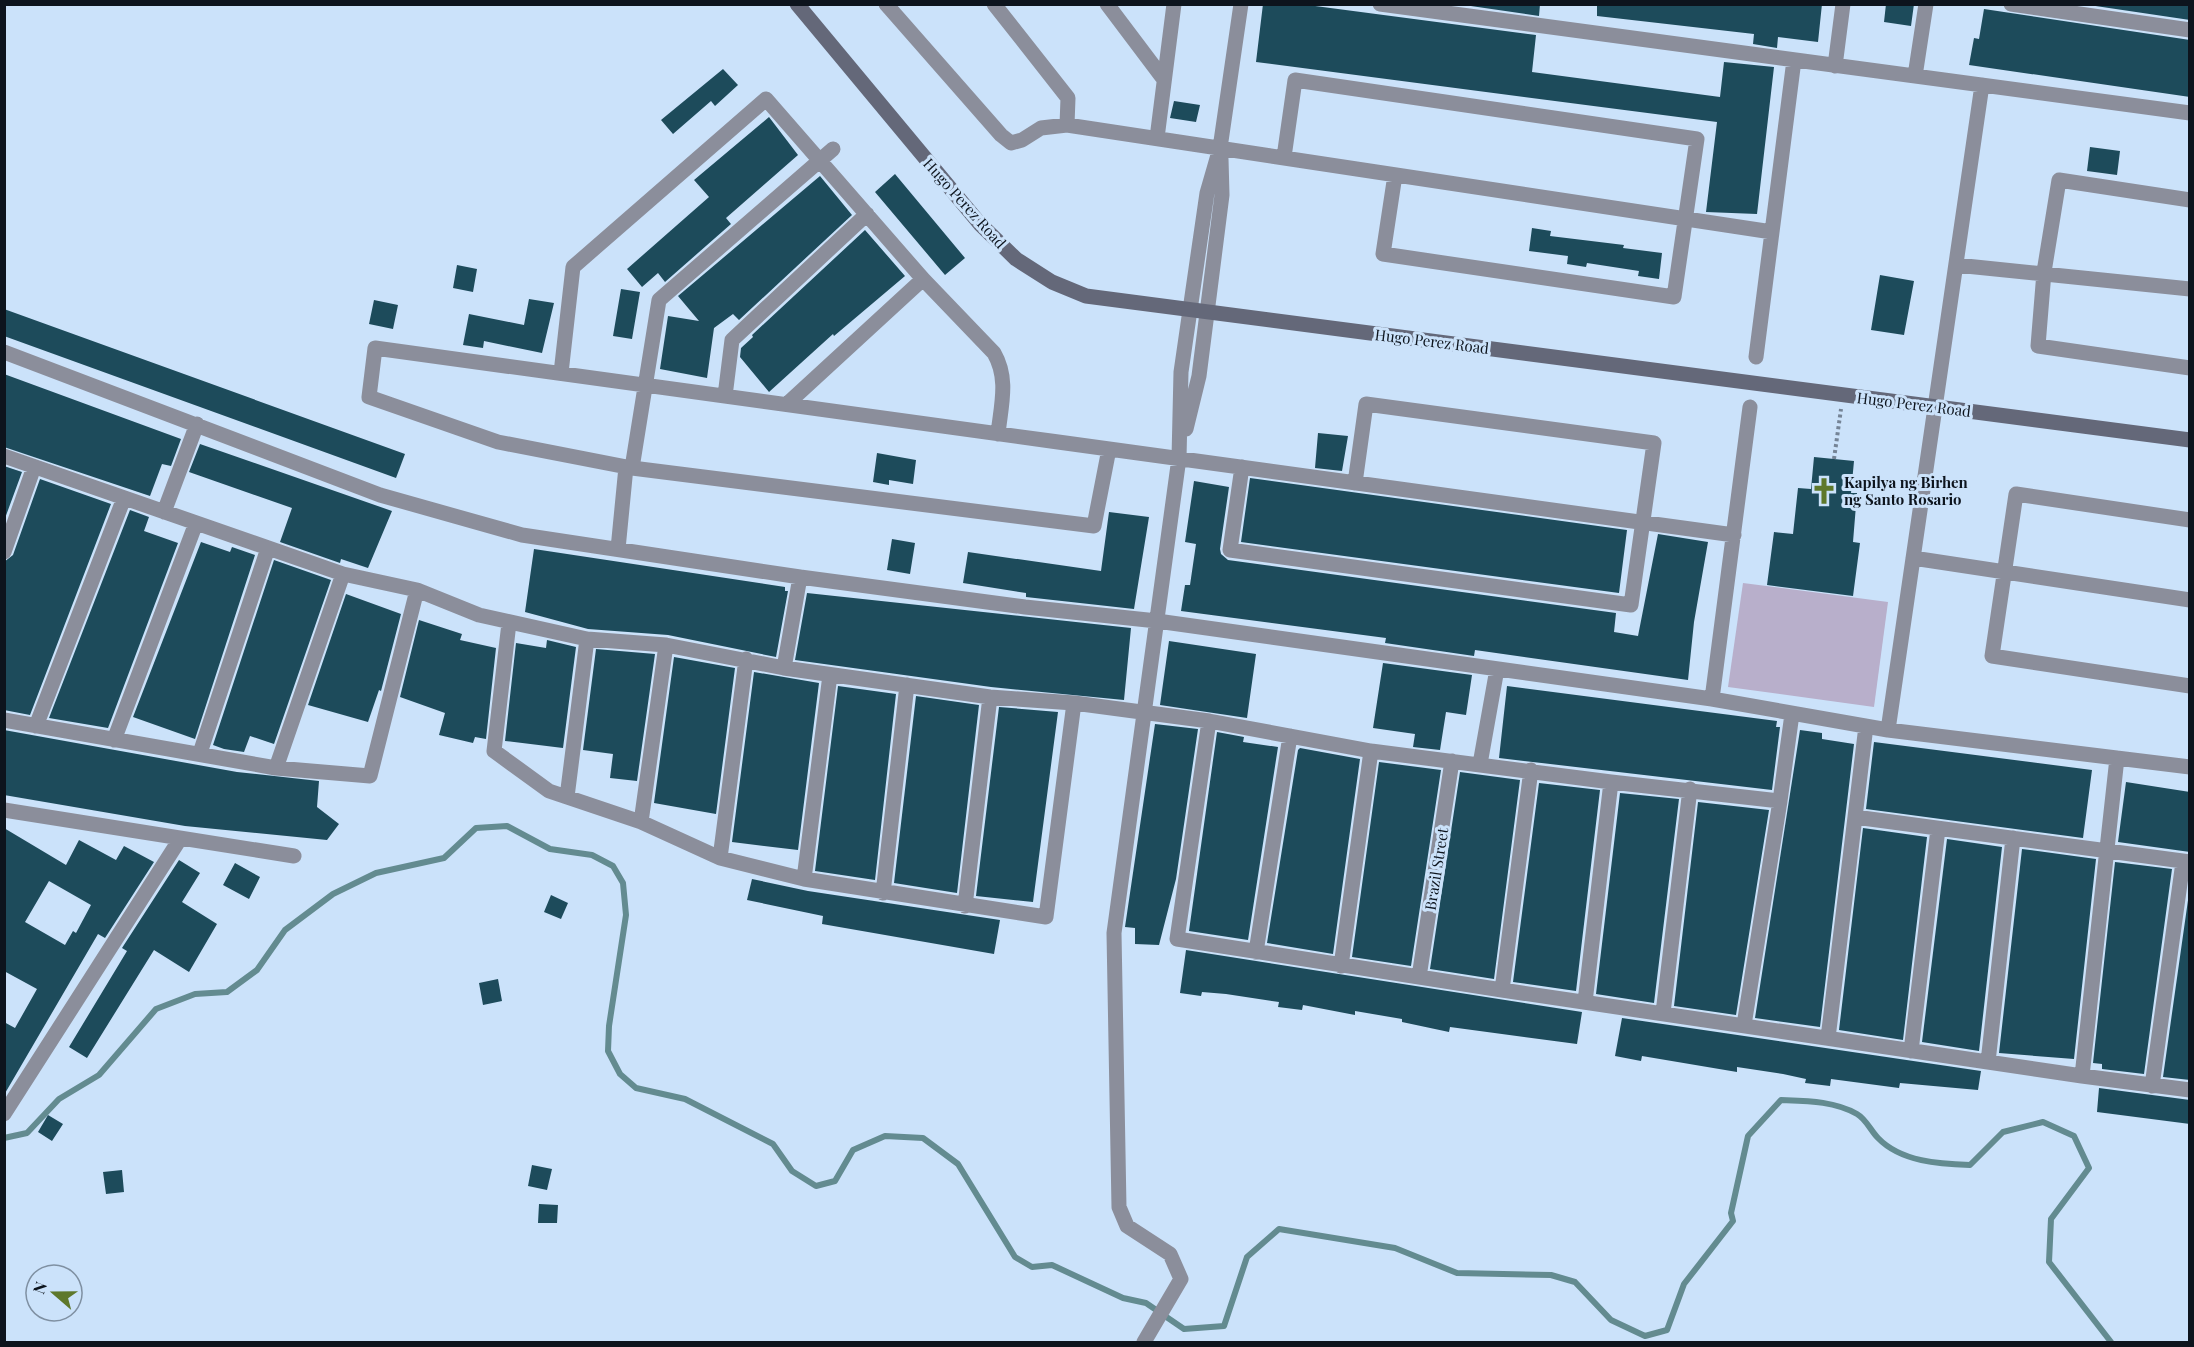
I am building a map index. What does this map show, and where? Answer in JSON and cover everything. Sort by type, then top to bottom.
[{"type":"street","name":"Hugo Perez Road","points":[[796,4],[980,224],[1016,259],[1052,282],[1086,296],[2190,440]]},
{"type":"street","points":[[886,4],[1001,135],[1011,143],[1022,140],[1041,128],[1067,125],[1772,232]]},
{"type":"street","points":[[994,4],[1068,98],[1067,125]]},
{"type":"street","points":[[1107,4],[1162,77]]},
{"type":"street","points":[[1157,138],[1162,77],[1174,4]]},
{"type":"street","points":[[1179,458],[1181,372],[1207,192],[1220,148],[1241,4]]},
{"type":"street","points":[[1380,4],[2190,113]]},
{"type":"street","points":[[1835,66],[1843,4]]},
{"type":"street","points":[[1915,76],[1926,4]]},
{"type":"street","points":[[2011,4],[2190,30]]},
{"type":"street","points":[[1756,357],[1794,60]]},
{"type":"street","points":[[1284,158],[1295,80],[1697,139],[1674,297],[1383,254],[1395,175]]},
{"type":"street","points":[[1888,730],[1982,85]]},
{"type":"street","points":[[561,373],[573,267],[766,99],[924,279],[994,353],[1001,365],[1004,382],[998,434]]},
{"type":"street","points":[[1144,1342],[1181,1279],[1170,1254],[1127,1226],[1119,1207],[1114,933],[1179,458],[1199,376],[1222,195],[1220,148]]},
{"type":"street","points":[[618,549],[629,467],[646,385],[659,300],[833,149]]},
{"type":"street","points":[[2190,200],[2059,180],[2044,273],[2038,346],[2190,368]]},
{"type":"street","points":[[725,396],[732,340],[867,214]]},
{"type":"street","points":[[1956,265],[2190,289]]},
{"type":"street","points":[[787,404],[924,279]]},
{"type":"street","points":[[1109,449],[1094,526],[629,467],[498,442],[369,397],[375,348],[1734,535]]},
{"type":"street","points":[[4,352],[380,495],[522,535],[800,577],[1025,607],[1157,621],[1713,699],[1888,730],[2190,767]]},
{"type":"street","points":[[1242,467],[1230,550],[1631,605],[1654,443],[1366,404],[1354,483]]},
{"type":"street","points":[[1713,699],[1750,407]]},
{"type":"street","points":[[164,512],[197,424]]},
{"type":"street","points":[[4,456],[343,574],[417,590],[479,615],[587,639],[666,645],[830,675],[990,697],[1074,703],[1209,722],[1371,751],[1780,801]]},
{"type":"street","points":[[4,552],[34,467]]},
{"type":"street","points":[[2190,520],[2016,494],[1992,656],[2190,686]]},
{"type":"street","points":[[36,726],[124,498]]},
{"type":"street","points":[[114,740],[196,523]]},
{"type":"street","points":[[200,753],[268,548]]},
{"type":"street","points":[[1914,558],[2190,600]]},
{"type":"street","points":[[276,768],[343,574]]},
{"type":"street","points":[[784,668],[800,577]]},
{"type":"street","points":[[4,720],[276,768],[370,776],[417,590]]},
{"type":"street","points":[[509,622],[494,751],[549,791],[641,822],[720,858],[804,879],[965,906],[1046,917],[1074,703]]},
{"type":"street","points":[[567,797],[587,639]]},
{"type":"street","points":[[641,822],[666,645]]},
{"type":"street","points":[[720,858],[746,659]]},
{"type":"street","points":[[1480,764],[1497,669]]},
{"type":"street","points":[[804,879],[830,675]]},
{"type":"street","points":[[883,893],[907,685]]},
{"type":"street","points":[[965,906],[990,697]]},
{"type":"street","points":[[1744,1025],[1792,714]]},
{"type":"street","points":[[1209,722],[1177,939],[1341,966],[1911,1051],[2190,1090]]},
{"type":"street","points":[[1828,1038],[1866,726]]},
{"type":"street","points":[[1256,952],[1290,736]]},
{"type":"street","points":[[1341,966],[1371,751]]},
{"type":"street","points":[[2082,1076],[2117,758]]},
{"type":"street","name":"Brazil Street","points":[[1419,977],[1452,761]]},
{"type":"street","points":[[1502,990],[1531,770]]},
{"type":"street","points":[[1585,1002],[1611,782]]},
{"type":"street","points":[[1663,1013],[1690,789]]},
{"type":"street","points":[[4,810],[294,856]]},
{"type":"street","points":[[1855,817],[2186,862],[2152,1086]]},
{"type":"street","points":[[1911,1051],[1938,829]]},
{"type":"street","points":[[1988,1062],[2013,838]]},
{"type":"street","points":[[7,1104],[180,839]]},
{"type":"path","points":[[1834,459],[1842,394]]},
{"type":"shaded area","points":[[1743,583],[1888,602],[1874,707],[1728,687]]},
{"type":"building","points":[[1263,4],[1300,4],[1536,35],[1532,72],[1720,97],[1724,62],[1774,67],[1757,214],[1706,212],[1717,122],[1256,62]]},
{"type":"building","points":[[1457,4],[1540,4],[1539,16]]},
{"type":"building","points":[[1597,4],[1822,4],[1818,42],[1778,37],[1777,48],[1753,44],[1754,34],[1597,16]]},
{"type":"building","points":[[1886,4],[1914,4],[1911,26],[1884,22]]},
{"type":"building","points":[[2082,4],[2190,4],[2190,20]]},
{"type":"building","points":[[1984,9],[2190,40],[2190,97],[1969,65],[1974,38],[1979,39]]},
{"type":"building","points":[[723,69],[738,85],[715,106],[711,101],[673,134],[661,120]]},
{"type":"building","points":[[1174,101],[1200,105],[1196,122],[1170,118]]},
{"type":"building","points":[[769,117],[798,155],[726,218],[731,224],[665,282],[658,273],[642,287],[627,269],[709,197],[694,180]]},
{"type":"building","points":[[2090,147],[2120,151],[2117,175],[2087,171]]},
{"type":"building","points":[[895,174],[965,258],[945,275],[875,192]]},
{"type":"building","points":[[820,176],[852,215],[739,320],[733,314],[714,328],[707,378],[660,369],[668,316],[699,321],[678,296]]},
{"type":"building","points":[[1532,228],[1551,231],[1550,236],[1624,245],[1623,248],[1662,253],[1659,279],[1638,276],[1639,271],[1587,263],[1586,267],[1567,264],[1568,256],[1529,251]]},
{"type":"building","points":[[865,230],[905,276],[834,336],[833,334],[769,392],[740,357],[741,348],[753,337],[752,335]]},
{"type":"building","points":[[457,265],[477,269],[473,292],[453,288]]},
{"type":"building","points":[[1880,275],[1914,281],[1904,335],[1871,330]]},
{"type":"building","points":[[621,289],[640,292],[632,339],[613,336]]},
{"type":"building","points":[[529,299],[554,303],[542,353],[484,341],[483,348],[463,345],[469,314],[524,325]]},
{"type":"building","points":[[374,300],[398,305],[393,329],[369,324]]},
{"type":"building","points":[[4,309],[405,454],[396,478],[4,336]]},
{"type":"building","points":[[4,374],[181,439],[171,466],[162,464],[150,496],[4,447]]},
{"type":"building","points":[[1318,433],[1348,436],[1342,471],[1315,468]]},
{"type":"building","points":[[200,444],[392,511],[368,568],[341,559],[340,563],[280,542],[292,508],[189,472]]},
{"type":"building","points":[[877,453],[916,460],[913,484],[889,480],[889,485],[873,482]]},
{"type":"building","points":[[1814,457],[1854,461],[1851,493],[1857,493],[1853,542],[1860,543],[1853,596],[1767,585],[1774,532],[1793,534],[1798,488],[1811,489]]},
{"type":"building","points":[[4,466],[22,472],[4,521]]},
{"type":"building","points":[[1250,478],[1627,530],[1619,593],[1241,542]]},
{"type":"building","points":[[40,479],[111,504],[30,715],[4,710],[4,562],[13,555]]},
{"type":"building","points":[[1194,481],[1229,487],[1220,549],[1221,554],[1228,560],[1616,613],[1614,632],[1638,636],[1658,534],[1708,542],[1694,622],[1688,680],[1475,650],[1474,656],[1385,643],[1386,638],[1181,611],[1185,585],[1190,585],[1196,544],[1185,542]]},
{"type":"building","points":[[130,510],[149,517],[144,531],[178,543],[108,728],[49,718]]},
{"type":"building","points":[[1109,512],[1149,517],[1134,609],[1026,597],[1026,593],[963,583],[968,552],[1101,571]]},
{"type":"building","points":[[892,539],[915,543],[910,574],[887,570]]},
{"type":"building","points":[[201,542],[230,552],[232,547],[255,555],[195,739],[133,717]]},
{"type":"building","points":[[534,549],[785,587],[785,591],[788,591],[776,657],[668,635],[588,629],[525,612]]},
{"type":"building","points":[[274,560],[331,580],[274,744],[250,736],[244,752],[224,749],[213,745]]},
{"type":"building","points":[[807,593],[1131,628],[1124,700],[991,687],[795,660]]},
{"type":"building","points":[[346,594],[401,614],[381,691],[379,690],[368,722],[308,705]]},
{"type":"building","points":[[419,620],[462,634],[460,640],[496,648],[486,739],[475,737],[473,743],[439,735],[445,713],[400,697]]},
{"type":"building","points":[[547,640],[576,647],[563,748],[505,741],[516,643],[546,648]]},
{"type":"building","points":[[1169,641],[1256,654],[1247,718],[1160,705]]},
{"type":"building","points":[[596,649],[655,654],[637,781],[610,778],[613,754],[583,750]]},
{"type":"building","points":[[674,657],[735,668],[716,814],[654,803]]},
{"type":"building","points":[[1383,663],[1472,675],[1466,715],[1446,712],[1440,750],[1413,747],[1415,734],[1373,728]]},
{"type":"building","points":[[754,672],[819,683],[798,850],[732,842]]},
{"type":"building","points":[[838,686],[896,694],[875,880],[815,871]]},
{"type":"building","points":[[1507,686],[1777,721],[1776,727],[1780,727],[1772,790],[1499,758]]},
{"type":"building","points":[[916,696],[979,705],[957,893],[894,883]]},
{"type":"building","points":[[999,707],[1058,712],[1033,902],[976,896]]},
{"type":"building","points":[[1155,724],[1198,729],[1176,879],[1159,945],[1135,944],[1135,928],[1125,927]]},
{"type":"building","points":[[4,730],[237,772],[319,781],[317,807],[339,824],[327,840],[185,826],[4,795]]},
{"type":"building","points":[[1800,730],[1822,733],[1822,739],[1854,744],[1820,1027],[1755,1018]]},
{"type":"building","points":[[1217,732],[1244,737],[1243,742],[1278,747],[1248,940],[1189,931]]},
{"type":"building","points":[[1874,742],[2092,770],[2083,838],[1866,809]]},
{"type":"building","points":[[1300,748],[1360,759],[1333,954],[1267,943]]},
{"type":"building","points":[[1379,762],[1441,770],[1411,966],[1352,957]]},
{"type":"building","points":[[1460,772],[1520,780],[1494,979],[1430,969]]},
{"type":"building","points":[[2126,782],[2190,792],[2190,852],[2118,842]]},
{"type":"building","points":[[1539,783],[1600,790],[1576,991],[1513,982]]},
{"type":"building","points":[[1620,793],[1679,799],[1654,1003],[1596,994]]},
{"type":"building","points":[[1698,802],[1769,810],[1736,1015],[1674,1006]]},
{"type":"building","points":[[4,828],[66,865],[79,840],[116,860],[124,846],[154,862],[105,938],[98,934],[4,1095],[4,1022],[15,1028],[37,989],[4,971]],"holes":[[[49,881],[91,905],[76,933],[73,931],[65,945],[25,922]]]},
{"type":"building","points":[[1863,828],[1927,837],[1903,1040],[1839,1030]]},
{"type":"building","points":[[1947,839],[2002,847],[1979,1051],[1922,1042]]},
{"type":"building","points":[[2022,849],[2096,859],[2074,1059],[1999,1053]]},
{"type":"building","points":[[179,860],[200,873],[182,902],[217,924],[189,972],[154,950],[87,1058],[69,1047],[127,951],[122,948]]},
{"type":"building","points":[[2115,862],[2172,869],[2144,1074],[2102,1069],[2102,1064],[2093,1063]]},
{"type":"building","points":[[235,863],[260,877],[249,899],[223,885]]},
{"type":"building","points":[[752,879],[808,891],[1000,920],[994,954],[822,924],[823,916],[747,900]]},
{"type":"building","points":[[2190,886],[2190,1080],[2163,1077]]},
{"type":"building","points":[[551,895],[568,903],[561,919],[544,912]]},
{"type":"building","points":[[1186,950],[1582,1012],[1577,1044],[1450,1027],[1449,1032],[1402,1022],[1402,1019],[1355,1011],[1355,1015],[1303,1005],[1302,1010],[1278,1007],[1279,1002],[1226,994],[1202,992],[1201,996],[1180,993]]},
{"type":"building","points":[[498,979],[502,1001],[483,1005],[479,983]]},
{"type":"building","points":[[1622,1018],[1981,1071],[1978,1090],[1900,1083],[1899,1088],[1831,1079],[1830,1086],[1805,1083],[1806,1079],[1783,1074],[1737,1067],[1737,1072],[1642,1056],[1641,1061],[1615,1056]]},
{"type":"building","points":[[2099,1088],[2190,1100],[2190,1124],[2097,1112]]},
{"type":"building","points":[[48,1115],[63,1124],[52,1141],[38,1132]]},
{"type":"building","points":[[532,1165],[552,1169],[547,1190],[528,1186]]},
{"type":"building","points":[[122,1170],[124,1192],[106,1194],[103,1172]]},
{"type":"building","points":[[539,1204],[558,1205],[557,1223],[538,1223]]},
{"type":"waterway","points":[[4,1138],[27,1133],[59,1099],[99,1075],[156,1009],[195,994],[227,992],[257,970],[285,930],[333,894],[376,873],[444,858],[476,828],[507,826],[550,849],[592,855],[613,866],[623,883],[626,915],[609,1026],[608,1051],[620,1074],[636,1088],[685,1099],[773,1144],[792,1171],[816,1186],[835,1181],[853,1150],[885,1136],[923,1138],[958,1164],[1015,1257],[1032,1267],[1052,1265],[1123,1298],[1146,1303],[1184,1329],[1224,1326],[1247,1257],[1279,1229],[1395,1248],[1457,1273],[1551,1275],[1575,1282],[1611,1320],[1645,1336],[1667,1330],[1684,1284],[1733,1221],[1731,1213],[1748,1136],[1781,1100],[1839,1106],[1860,1116],[1878,1138],[1898,1152],[1909,1157],[1946,1164],[1970,1165],[2003,1132],[2043,1122],[2074,1136],[2089,1168],[2051,1219],[2049,1262],[2111,1342]]},
{"type":"place","name":"Kapilya ng Birhen ng Santo Rosario","points":[[1824,491]]}]
